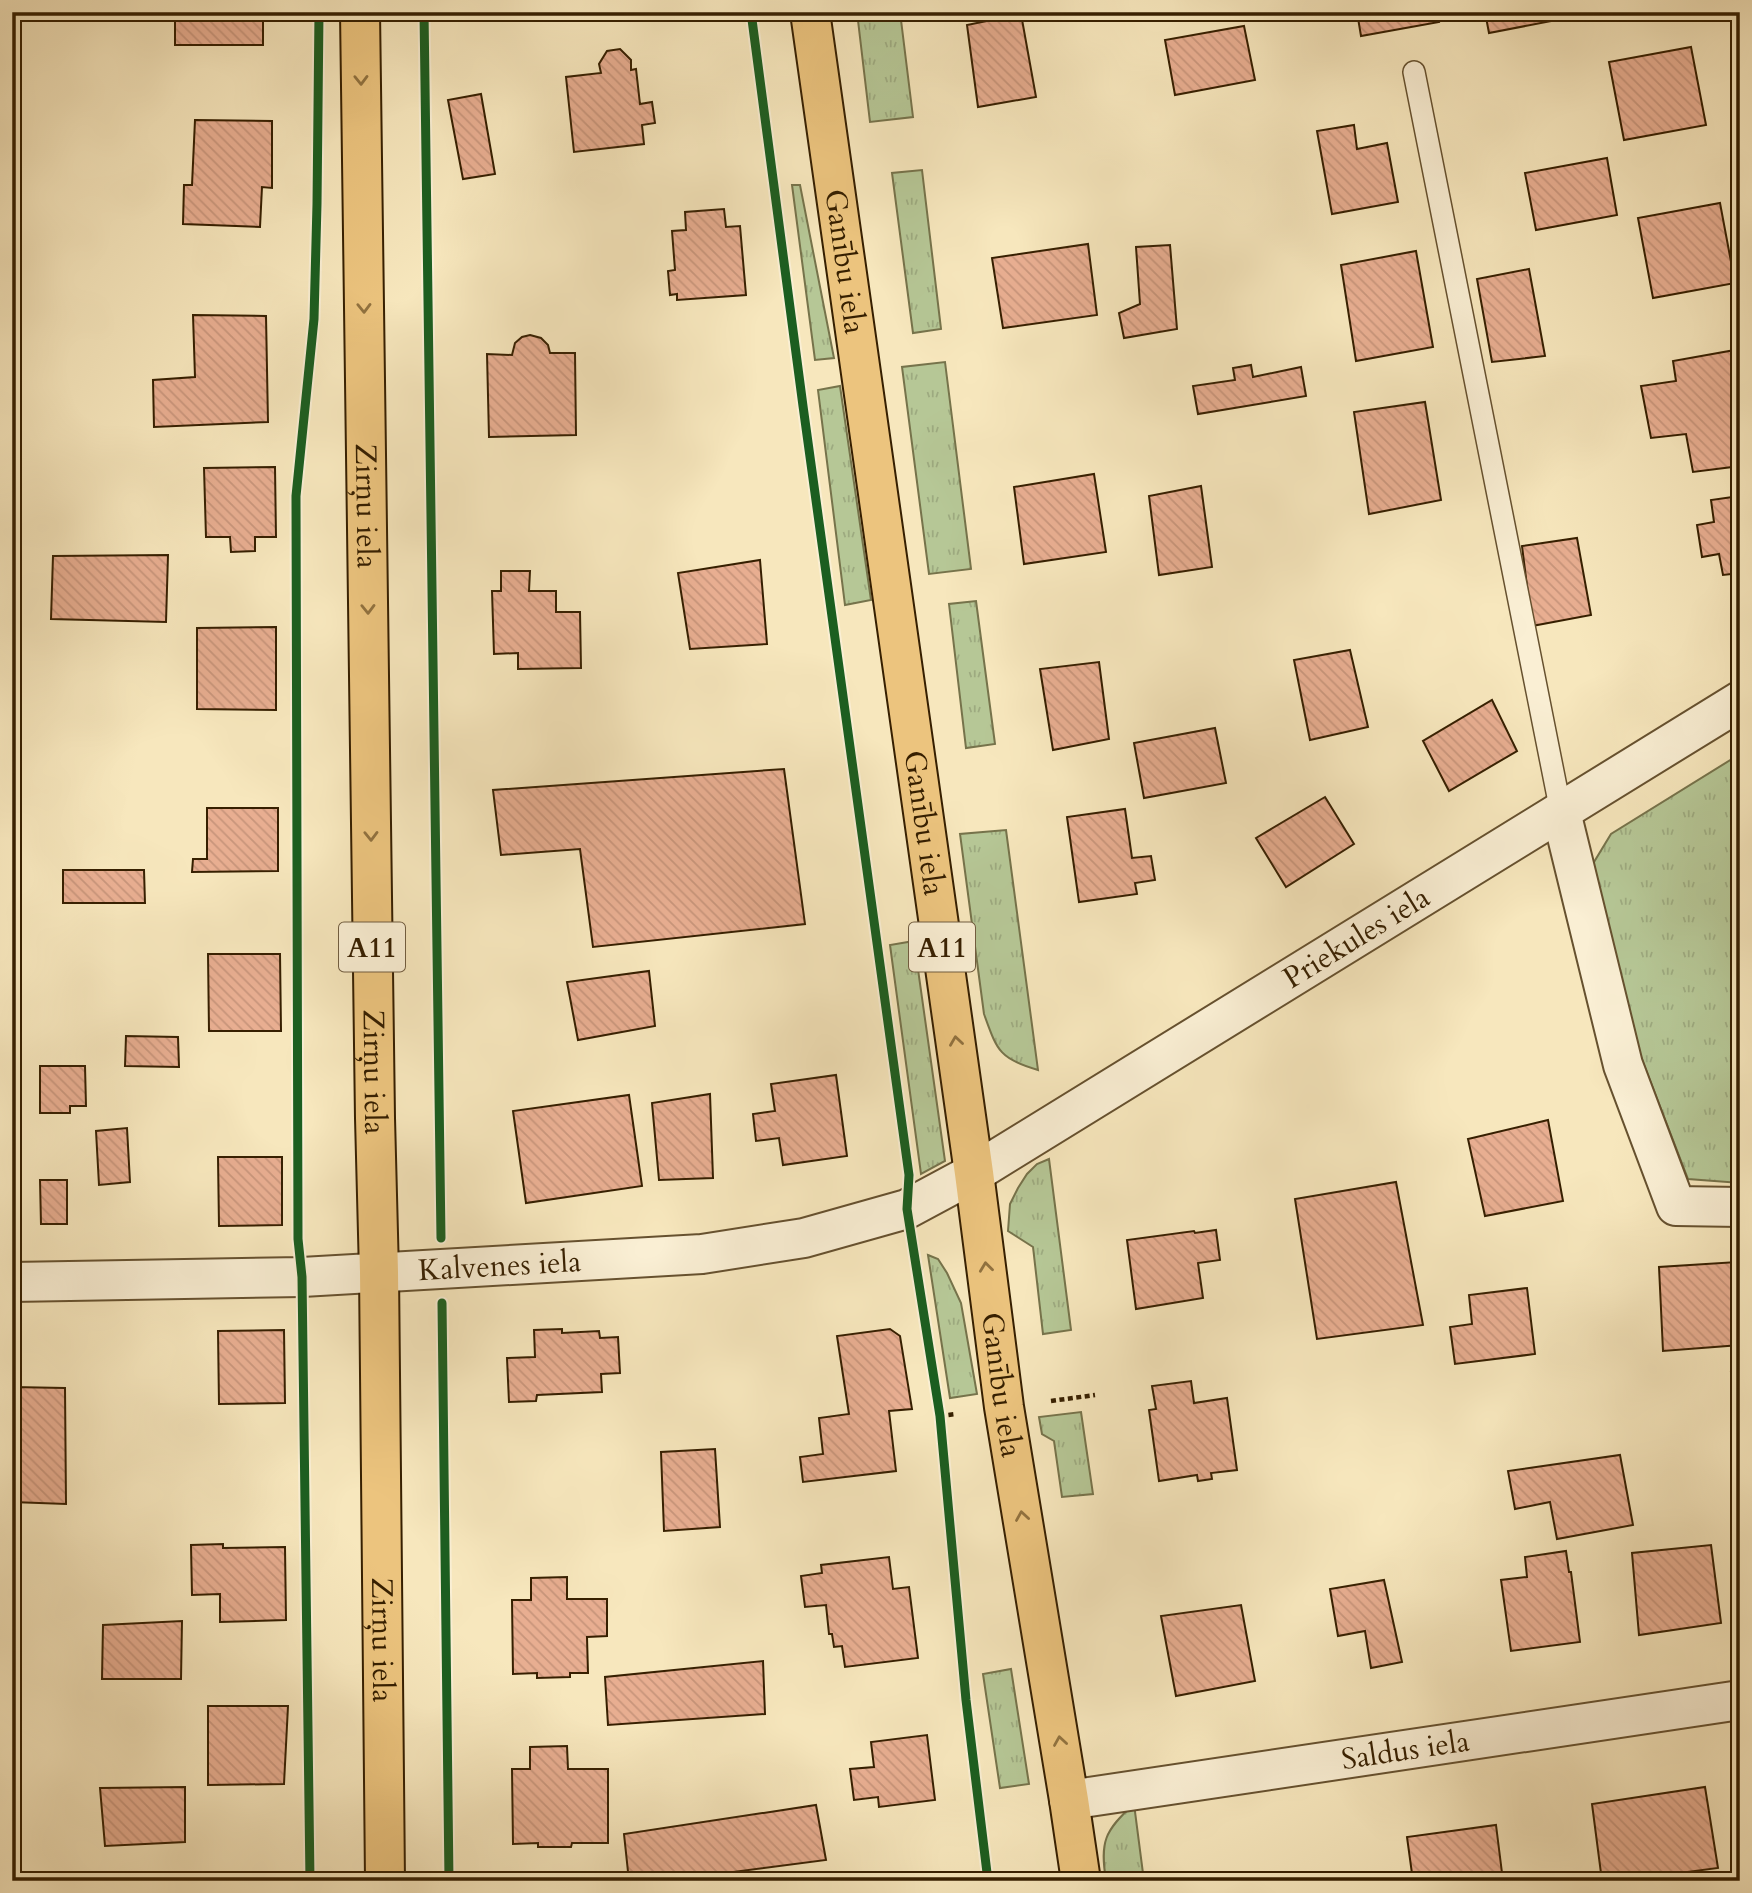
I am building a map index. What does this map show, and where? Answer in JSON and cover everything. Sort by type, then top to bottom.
[{"type":"highway","name":"Zirņu iela","points":[[360,12],[379,1272],[385,1881]]},
{"type":"highway","name":"Ganību iela","points":[[810,12],[974,1173],[1004,1407],[1081,1881]]},
{"type":"street","name":"Priekules iela","points":[[974,1173],[1740,701]]},
{"type":"street","points":[[1561,812],[1623,1065],[1676,1206],[1740,1208]]},
{"type":"street","name":"Kalvenes iela","points":[[12,1282],[302,1277],[702,1254],[804,1238],[906,1209],[974,1173]]},
{"type":"street","name":"Saldus iela","points":[[1069,1800],[1740,1700]]},
{"type":"lane","points":[[1414,72],[1561,812]]},
{"type":"path","points":[[1041,1402],[1095,1395]]},
{"type":"path","points":[[937,1402],[941,1430]]},
{"type":"green space","points":[[857,12],[900,12],[913,117],[870,122]]},
{"type":"green space","points":[[922,170],[941,329],[913,333],[892,173]]},
{"type":"green space","points":[[792,185],[800,185],[834,358],[815,360]]},
{"type":"green space","points":[[945,362],[971,569],[929,574],[902,367]]},
{"type":"green space","points":[[840,386],[871,600],[845,605],[818,390]]},
{"type":"green space","points":[[976,601],[995,744],[966,748],[949,604]]},
{"type":"green space","points":[[1740,754],[1740,1183],[1688,1179],[1636,1044],[1591,867],[1611,834]]},
{"type":"green space","points":[[1006,830],[1038,1070],[1015,1062],[1001,1051],[984,1014],[960,834]]},
{"type":"green space","points":[[914,941],[945,1161],[921,1174],[890,945]]},
{"type":"green space","points":[[1049,1159],[1071,1330],[1043,1334],[1033,1247],[1008,1231],[1010,1204],[1018,1188],[1037,1164]]},
{"type":"green space","points":[[928,1255],[938,1259],[961,1303],[977,1394],[950,1398]]},
{"type":"green space","points":[[1081,1412],[1093,1494],[1062,1497],[1054,1441],[1042,1434],[1039,1417]]},
{"type":"green space","points":[[1011,1669],[1029,1784],[1000,1788],[983,1674]]},
{"type":"green space","points":[[1134,1804],[1144,1881],[1106,1881],[1106,1838],[1116,1822]]},
{"type":"building","points":[[159,12],[270,12],[271,16],[263,17],[263,45],[175,45],[175,17],[160,17]]},
{"type":"building","points":[[1357,12],[1437,12],[1439,22],[1361,36]]},
{"type":"building","points":[[1485,12],[1598,12],[1489,33]]},
{"type":"building","points":[[1021,14],[1036,97],[978,107],[967,25]]},
{"type":"building","points":[[1244,26],[1255,80],[1175,95],[1165,40]]},
{"type":"building","points":[[1691,47],[1706,125],[1624,140],[1609,62]]},
{"type":"building","points":[[620,49],[631,60],[631,70],[636,69],[640,104],[652,102],[655,123],[642,125],[644,144],[574,152],[566,77],[601,73],[599,64],[607,51]]},
{"type":"building","points":[[481,94],[495,174],[463,179],[448,100]]},
{"type":"building","points":[[195,120],[272,121],[272,188],[262,187],[260,227],[183,224],[184,185],[192,185]]},
{"type":"building","points":[[1354,125],[1357,149],[1387,143],[1398,202],[1332,214],[1317,131]]},
{"type":"building","points":[[1607,158],[1617,215],[1536,230],[1525,173]]},
{"type":"building","points":[[1720,203],[1735,283],[1653,298],[1638,218]]},
{"type":"building","points":[[724,209],[726,227],[740,226],[746,295],[677,300],[677,294],[670,295],[668,271],[675,270],[672,231],[686,230],[685,212]]},
{"type":"building","points":[[1088,244],[1097,315],[1003,328],[992,258]]},
{"type":"building","points":[[1170,245],[1177,329],[1124,338],[1119,313],[1140,304],[1136,247]]},
{"type":"building","points":[[1416,251],[1433,347],[1356,361],[1341,265]]},
{"type":"building","points":[[1529,269],[1545,356],[1492,362],[1477,279]]},
{"type":"building","points":[[193,315],[266,316],[268,422],[154,427],[153,380],[195,377]]},
{"type":"building","points":[[530,335],[541,338],[548,345],[550,353],[575,353],[576,435],[489,437],[487,354],[512,355],[515,343]]},
{"type":"building","points":[[1735,350],[1740,375],[1740,466],[1693,472],[1686,434],[1651,438],[1641,386],[1676,381],[1673,361]]},
{"type":"building","points":[[1251,365],[1253,377],[1301,367],[1306,396],[1198,414],[1193,386],[1235,380],[1233,368]]},
{"type":"building","points":[[1425,402],[1441,500],[1369,514],[1354,412]]},
{"type":"building","points":[[275,467],[276,537],[255,537],[255,551],[231,552],[230,537],[206,537],[204,468]]},
{"type":"building","points":[[1094,474],[1106,552],[1024,564],[1014,487]]},
{"type":"building","points":[[1201,486],[1212,567],[1159,575],[1149,496]]},
{"type":"building","points":[[1740,496],[1740,573],[1723,575],[1719,554],[1702,557],[1697,525],[1714,522],[1711,500]]},
{"type":"building","points":[[1577,538],[1591,615],[1532,626],[1522,546]]},
{"type":"building","points":[[168,555],[166,622],[51,619],[53,556]]},
{"type":"building","points":[[760,560],[767,644],[690,649],[678,573]]},
{"type":"building","points":[[501,571],[530,571],[529,591],[556,591],[556,612],[580,612],[581,668],[518,669],[518,653],[494,654],[492,591],[501,591]]},
{"type":"building","points":[[276,627],[276,710],[197,709],[197,628]]},
{"type":"building","points":[[1350,650],[1368,727],[1310,740],[1294,660]]},
{"type":"building","points":[[1099,662],[1109,739],[1053,750],[1040,669]]},
{"type":"building","points":[[1492,700],[1517,751],[1449,791],[1423,741]]},
{"type":"building","points":[[1215,728],[1226,783],[1144,798],[1134,743]]},
{"type":"building","points":[[784,769],[805,924],[593,947],[580,849],[501,855],[493,790]]},
{"type":"building","points":[[1325,797],[1354,844],[1286,887],[1256,838]]},
{"type":"building","points":[[207,808],[278,808],[278,871],[192,872],[193,859],[207,859]]},
{"type":"building","points":[[1125,809],[1132,858],[1151,856],[1155,880],[1135,883],[1137,894],[1079,902],[1067,817]]},
{"type":"building","points":[[63,870],[144,870],[145,903],[63,903]]},
{"type":"building","points":[[208,954],[280,954],[281,1031],[209,1031]]},
{"type":"building","points":[[649,971],[655,1026],[578,1040],[567,982]]},
{"type":"building","points":[[126,1036],[178,1037],[179,1067],[125,1066]]},
{"type":"building","points":[[40,1066],[85,1066],[86,1106],[70,1106],[70,1113],[40,1113]]},
{"type":"building","points":[[836,1075],[847,1156],[783,1165],[779,1138],[756,1141],[753,1114],[775,1111],[771,1084]]},
{"type":"building","points":[[710,1094],[713,1178],[659,1180],[652,1103]]},
{"type":"building","points":[[629,1095],[642,1186],[526,1203],[513,1111]]},
{"type":"building","points":[[1548,1120],[1563,1201],[1485,1216],[1468,1139]]},
{"type":"building","points":[[127,1128],[130,1182],[99,1185],[96,1131]]},
{"type":"building","points":[[218,1157],[282,1157],[282,1225],[219,1226]]},
{"type":"building","points":[[40,1180],[67,1180],[67,1224],[41,1224]]},
{"type":"building","points":[[1396,1182],[1423,1325],[1317,1339],[1295,1199]]},
{"type":"building","points":[[1216,1230],[1220,1260],[1198,1263],[1203,1298],[1136,1309],[1127,1240]]},
{"type":"building","points":[[1737,1262],[1740,1345],[1663,1351],[1659,1267]]},
{"type":"building","points":[[1527,1288],[1535,1354],[1455,1364],[1450,1327],[1472,1324],[1469,1295]]},
{"type":"building","points":[[562,1329],[562,1333],[599,1331],[600,1338],[618,1337],[620,1373],[601,1374],[602,1392],[537,1395],[536,1401],[509,1402],[507,1358],[535,1357],[534,1330]]},
{"type":"building","points":[[890,1329],[900,1336],[912,1409],[889,1411],[896,1471],[803,1482],[800,1457],[823,1454],[819,1418],[849,1414],[837,1336]]},
{"type":"building","points":[[284,1330],[285,1403],[219,1404],[218,1331]]},
{"type":"building","points":[[1740,1371],[1740,1435],[1731,1372]]},
{"type":"building","points":[[1191,1381],[1194,1403],[1227,1398],[1237,1470],[1211,1473],[1212,1479],[1198,1481],[1197,1475],[1159,1481],[1149,1410],[1156,1409],[1152,1386]]},
{"type":"building","points":[[12,1387],[65,1388],[66,1504],[12,1502]]},
{"type":"building","points":[[715,1449],[720,1527],[664,1531],[661,1452]]},
{"type":"building","points":[[1620,1455],[1633,1525],[1557,1539],[1550,1502],[1515,1509],[1508,1471]]},
{"type":"building","points":[[223,1544],[223,1548],[285,1547],[286,1620],[220,1622],[220,1594],[192,1595],[191,1545]]},
{"type":"building","points":[[1711,1545],[1721,1623],[1639,1635],[1632,1553]]},
{"type":"building","points":[[1566,1551],[1580,1642],[1511,1651],[1501,1580],[1527,1577],[1525,1557]]},
{"type":"building","points":[[889,1557],[893,1589],[909,1587],[918,1658],[845,1667],[842,1646],[834,1647],[832,1634],[829,1634],[826,1605],[805,1607],[801,1576],[822,1573],[821,1565]]},
{"type":"building","points":[[567,1577],[567,1599],[607,1599],[607,1636],[587,1637],[588,1673],[570,1673],[570,1677],[537,1678],[537,1673],[513,1674],[512,1600],[531,1600],[531,1578]]},
{"type":"building","points":[[1384,1580],[1402,1662],[1371,1668],[1365,1631],[1338,1636],[1330,1589]]},
{"type":"building","points":[[1241,1605],[1255,1681],[1176,1696],[1161,1616]]},
{"type":"building","points":[[182,1621],[181,1679],[102,1679],[103,1625]]},
{"type":"building","points":[[763,1661],[765,1714],[608,1725],[605,1677]]},
{"type":"building","points":[[208,1706],[288,1706],[284,1784],[208,1785]]},
{"type":"building","points":[[927,1735],[935,1800],[879,1807],[878,1797],[854,1800],[850,1769],[874,1767],[871,1742]]},
{"type":"building","points":[[567,1746],[568,1769],[608,1769],[608,1843],[572,1843],[571,1847],[538,1847],[538,1843],[513,1844],[512,1769],[530,1769],[530,1747]]},
{"type":"building","points":[[185,1787],[185,1842],[105,1846],[100,1788]]},
{"type":"building","points":[[1705,1787],[1718,1868],[1602,1881],[1592,1804]]},
{"type":"building","points":[[816,1805],[826,1860],[664,1881],[629,1881],[624,1834]]},
{"type":"building","points":[[1496,1825],[1503,1881],[1413,1881],[1407,1837]]},
{"type":"building","points":[[200,1872],[288,1872],[288,1881],[200,1881]]},
{"type":"building","points":[[945,1876],[946,1881],[911,1881]]},
{"type":"cycle path","points":[[310,1881],[302,1277],[298,1239],[296,496],[314,319],[319,12]]},
{"type":"cycle path","points":[[424,12],[441,1238]]},
{"type":"cycle path","points":[[751,12],[909,1175],[907,1209],[940,1416],[966,1700],[988,1881]]},
{"type":"cycle path","points":[[442,1303],[449,1881]]}]
